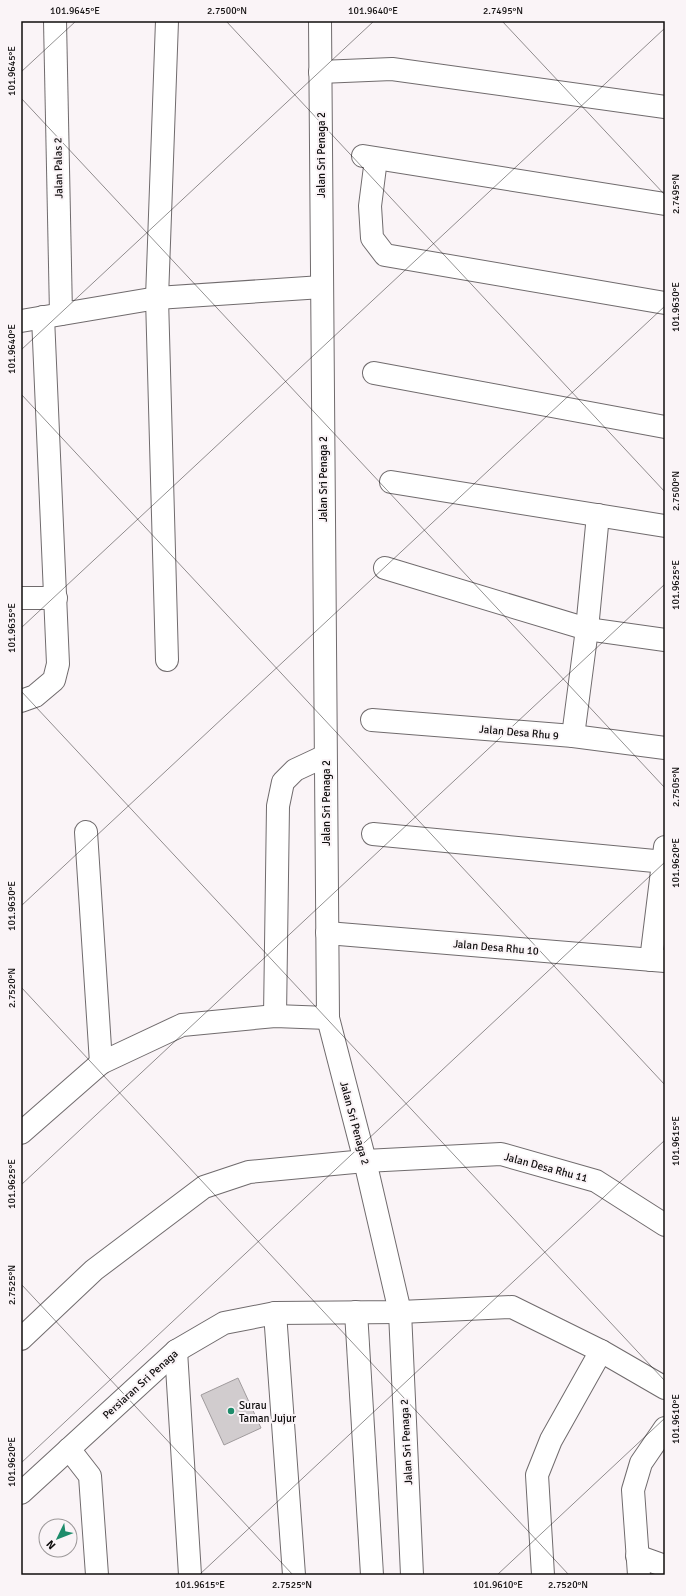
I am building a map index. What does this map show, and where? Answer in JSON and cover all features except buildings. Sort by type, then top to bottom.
[{"type":"street","name":"Jalan Palas 2","points":[[21,702],[36,696],[54,680],[58,664],[52,315],[55,21]]},
{"type":"street","points":[[167,21],[157,298],[167,660]]},
{"type":"street","name":"Jalan Sri Penaga 2","points":[[320,21],[328,1018],[365,1161],[400,1312],[412,1575]]},
{"type":"street","points":[[320,72],[392,68],[665,107]]},
{"type":"street","points":[[665,204],[370,157],[370,206],[372,238],[385,255],[665,303]]},
{"type":"street","points":[[21,321],[157,298],[322,287]]},
{"type":"street","points":[[374,373],[665,427]]},
{"type":"street","points":[[391,482],[665,526]]},
{"type":"street","points":[[573,736],[587,629],[598,515]]},
{"type":"street","points":[[385,568],[587,629],[665,640]]},
{"type":"street","points":[[21,598],[56,598]]},
{"type":"street","name":"Jalan Desa Rhu 9","points":[[372,720],[573,736],[665,748]]},
{"type":"street","points":[[275,1016],[278,806],[283,782],[295,770],[325,756]]},
{"type":"street","points":[[86,832],[101,1063]]},
{"type":"street","points":[[373,834],[664,856],[658,960]]},
{"type":"street","name":"Jalan Desa Rhu 10","points":[[327,933],[658,960]]},
{"type":"street","points":[[21,1133],[101,1063],[182,1025],[275,1016],[328,1018]]},
{"type":"street","name":"Jalan Desa Rhu 11","points":[[21,1339],[94,1270],[204,1187],[249,1172],[365,1161],[501,1154],[596,1181],[665,1225]]},
{"type":"street","name":"Persiaran Sri Penaga","points":[[21,1493],[176,1351],[224,1323],[275,1313],[400,1312],[512,1307],[601,1350],[665,1388]]},
{"type":"street","points":[[356,1312],[372,1575]]},
{"type":"street","points":[[275,1313],[294,1575]]},
{"type":"street","points":[[543,1575],[538,1475],[551,1440],[601,1350]]},
{"type":"street","points":[[176,1351],[190,1575]]},
{"type":"street","points":[[665,1428],[641,1463],[633,1490],[638,1565],[665,1566]]},
{"type":"street","points":[[69,1449],[90,1476],[97,1575]]},
{"type":"place","name":"Surau Taman Jujur","points":[[231,1411]]}]
